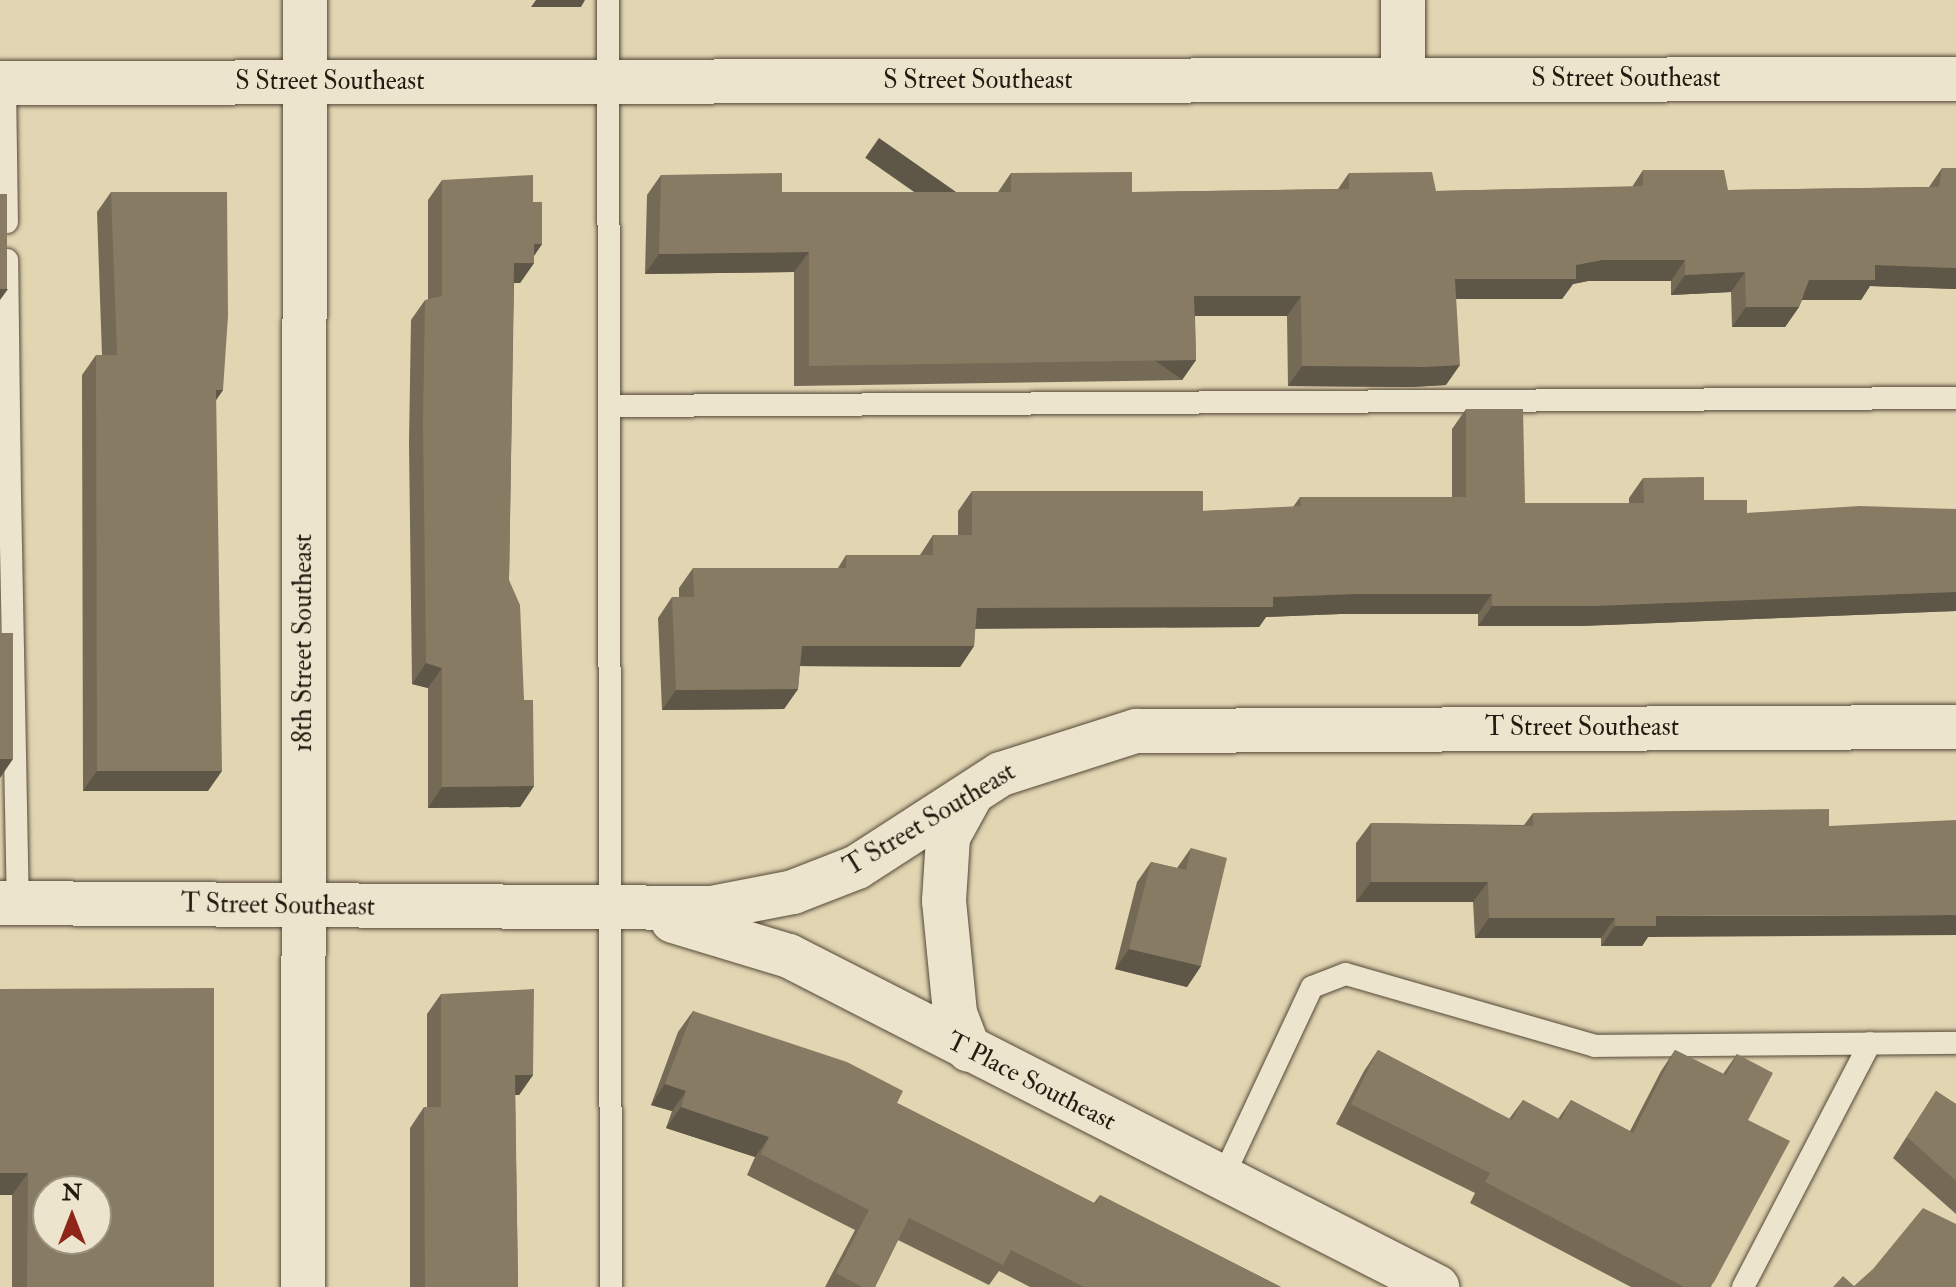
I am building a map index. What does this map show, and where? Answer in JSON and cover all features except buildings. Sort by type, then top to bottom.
[{"type":"street","name":"18th Street Southeast","points":[[303,1287],[305,0]]},
{"type":"street","points":[[1403,0],[1403,79]]},
{"type":"street","name":"S Street Southeast","points":[[2,83],[1956,79]]},
{"type":"street","name":"T Street Southeast","points":[[9,903],[613,910],[711,908],[793,892],[857,867],[1027,763],[1136,731],[1956,727]]},
{"type":"street","points":[[969,1050],[955,1013],[944,901],[948,837],[971,795]]},
{"type":"street","name":"T Place Southeast","points":[[613,910],[716,929],[789,956],[1437,1287]]},
{"type":"lane","points":[[608,0],[606,82],[613,910],[611,1287]]},
{"type":"lane","points":[[2,83],[9,903]]},
{"type":"lane","points":[[610,406],[1956,398]]},
{"type":"lane","points":[[1222,1179],[1312,987],[1325,978],[1346,974],[1595,1046],[1956,1043]]},
{"type":"lane","points":[[1743,1287],[1870,1043]]}]
